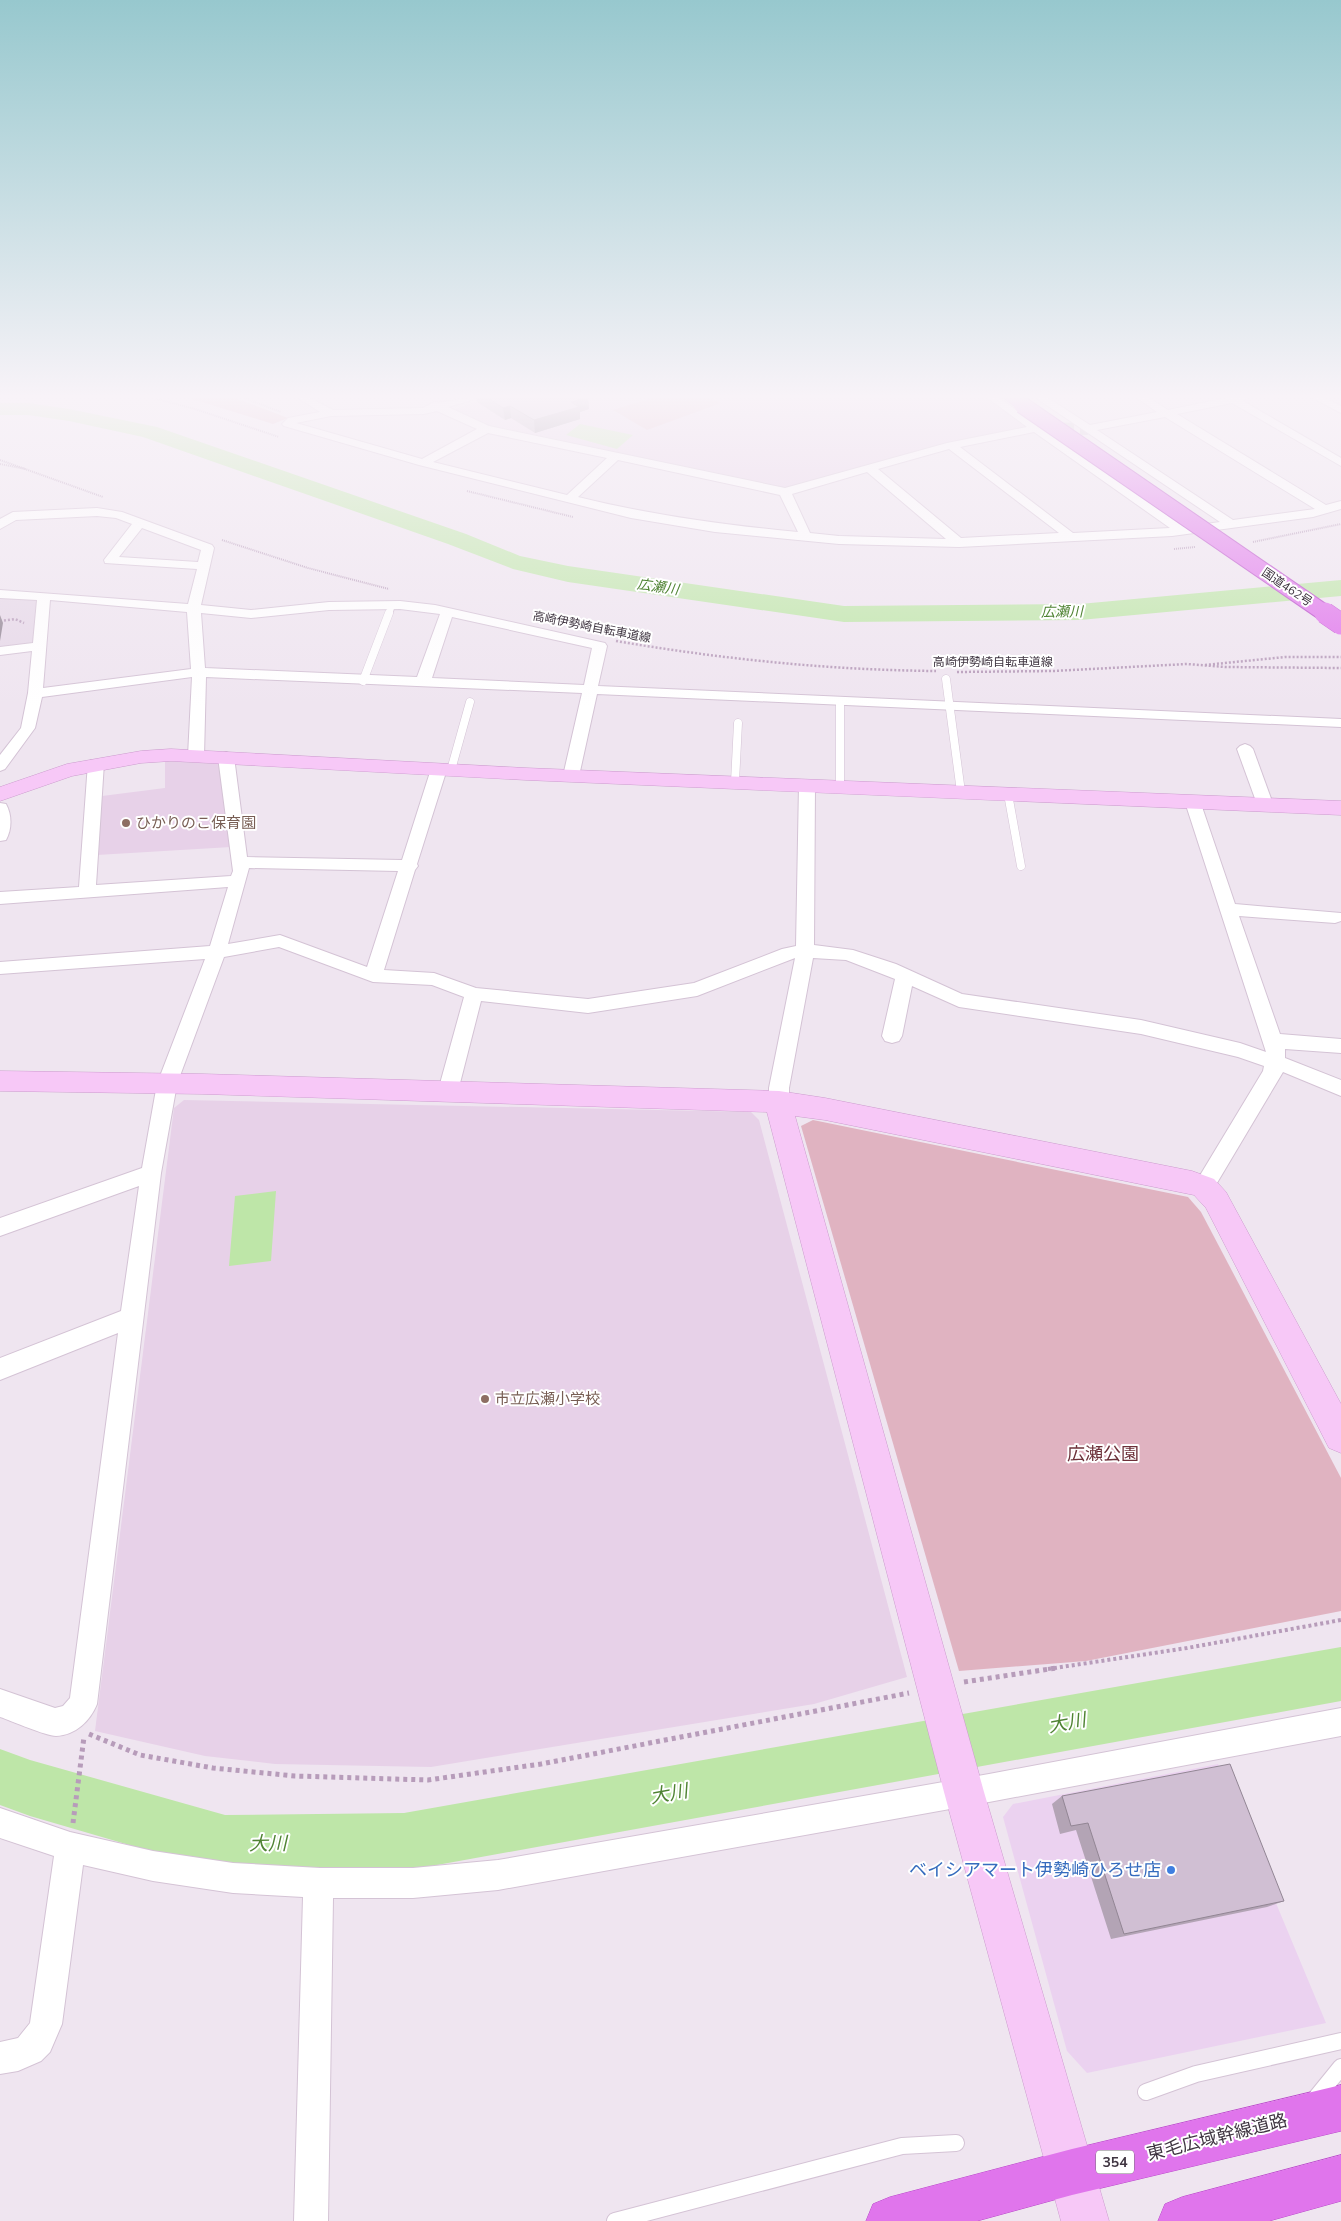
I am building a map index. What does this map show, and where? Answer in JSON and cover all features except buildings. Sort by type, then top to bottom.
[{"type":"highway","name":"国道462号","points":[[1169,502],[1341,624]]},
{"type":"highway","name":"国道462号","points":[[1176,502],[1341,614]]},
{"type":"highway","name":"東毛広域幹線道路","points":[[890,2221],[1072,2172],[1320,2113]]},
{"type":"highway","points":[[1182,2221],[1341,2178]]},
{"type":"street","points":[[580,502],[631,514],[706,526],[804,537],[872,542],[958,543],[1182,531],[1325,510],[1341,505]]},
{"type":"street","points":[[790,502],[804,532],[804,537]]},
{"type":"street","points":[[910,502],[955,538],[958,543]]},
{"type":"street","points":[[1025,502],[1071,538]]},
{"type":"street","points":[[1141,502],[1182,531]]},
{"type":"street","points":[[1197,502],[1231,524]]},
{"type":"street","points":[[1311,502],[1325,510]]},
{"type":"street","points":[[0,526],[6,514],[97,512],[118,515],[208,548],[194,608],[200,680],[196,756]]},
{"type":"street","points":[[141,523],[110,560],[204,566]]},
{"type":"street","points":[[0,594],[44,596],[251,614],[329,606],[392,605],[435,609],[600,646],[571,776]]},
{"type":"street","points":[[0,766],[28,728],[35,693],[44,596]]},
{"type":"street","points":[[423,682],[447,612]]},
{"type":"street","points":[[0,651],[38,646]]},
{"type":"street","points":[[35,693],[198,672],[1341,724]]},
{"type":"street","points":[[1245,749],[1265,804]]},
{"type":"street","points":[[0,794],[66,770],[96,763],[141,757],[196,756],[571,776],[1341,808]]},
{"type":"street","points":[[0,1703],[55,1722],[71,1718],[84,1704],[131,1317],[151,1173],[167,1084],[217,952],[241,871],[226,757]]},
{"type":"street","points":[[87,892],[96,763]]},
{"type":"street","points":[[373,976],[445,770]]},
{"type":"street","points":[[807,785],[805,951],[779,1088],[782,1121],[962,1785],[1085,2221]]},
{"type":"street","points":[[1193,802],[1273,1041],[1276,1063],[1273,1072],[1204,1186]]},
{"type":"street","points":[[0,808],[3,822],[0,836]]},
{"type":"street","points":[[240,862],[410,866]]},
{"type":"street","points":[[0,898],[237,881]]},
{"type":"street","points":[[1229,908],[1339,923]]},
{"type":"street","points":[[0,968],[217,952],[280,941],[373,976],[434,979],[474,994],[588,1006],[697,989],[788,953],[805,951],[857,956],[959,1000],[1141,1027],[1240,1050],[1341,1088]]},
{"type":"street","points":[[892,1036],[905,976]]},
{"type":"street","points":[[448,1091],[474,994]]},
{"type":"street","points":[[1273,1041],[1341,1046]]},
{"type":"street","points":[[0,1081],[448,1091],[779,1102],[854,1115],[1204,1186],[1216,1200],[1341,1437]]},
{"type":"street","points":[[0,1228],[151,1173]]},
{"type":"street","points":[[0,1369],[131,1317]]},
{"type":"street","points":[[0,1823],[71,1838],[153,1866],[233,1878],[320,1883],[413,1883],[498,1875],[962,1785],[1341,1722]]},
{"type":"street","points":[[0,2058],[32,2050],[40,2039],[46,2024],[71,1838]]},
{"type":"street","points":[[311,2221],[317,1910],[320,1883]]},
{"type":"lane","points":[[364,681],[392,605]]},
{"type":"lane","points":[[946,679],[948,706],[961,792]]},
{"type":"lane","points":[[840,701],[840,787]]},
{"type":"lane","points":[[445,770],[470,702]]},
{"type":"lane","points":[[735,782],[738,723]]},
{"type":"lane","points":[[1008,794],[1021,866]]},
{"type":"lane","points":[[1146,2092],[1196,2074],[1341,2041]]},
{"type":"lane","points":[[1320,2113],[1341,2067]]},
{"type":"lane","points":[[615,2221],[902,2146],[956,2143]]},
{"type":"path","points":[[218,539],[308,568],[390,589]]},
{"type":"path","points":[[0,621],[15,619]]},
{"type":"path","name":"高崎伊勢崎自転車道線","points":[[615,641],[698,654],[816,666],[937,671]]},
{"type":"path","name":"高崎伊勢崎自転車道線","points":[[1204,666],[1211,663],[1285,657],[1341,657]]},
{"type":"path","name":"高崎伊勢崎自転車道線","points":[[955,672],[1053,671],[1187,664],[1204,666],[1341,668]]},
{"type":"path","points":[[85,1732],[140,1755],[213,1768],[295,1776],[428,1780],[541,1764],[1341,1620]]},
{"type":"path","points":[[71,1838],[83,1741]]},
{"type":"shaded area","points":[[0,597],[38,599],[33,642],[0,648]]},
{"type":"shaded area","points":[[165,761],[220,764],[231,847],[97,855],[102,796],[165,788]]},
{"type":"shaded area","name":"市立広瀬小学校","points":[[184,1100],[751,1112],[759,1120],[907,1677],[814,1704],[431,1767],[275,1764],[205,1756],[95,1731],[174,1108]]},
{"type":"shaded area","points":[[276,1191],[271,1261],[229,1266],[235,1196]]},
{"type":"shaded area","points":[[1218,1764],[1326,2023],[1087,2073],[1067,2051],[1003,1817],[1013,1804]]},
{"type":"green space","name":"広瀬公園","points":[[813,1120],[1188,1197],[1201,1212],[1341,1478],[1341,1611],[1086,1661],[959,1671],[801,1126]]},
{"type":"waterway","name":"広瀬川","points":[[349,502],[457,539],[513,562],[568,574],[844,614],[1080,612],[1341,588]]},
{"type":"waterway","name":"大川","points":[[0,1777],[30,1788],[225,1844],[404,1842],[1341,1674]]},
{"type":"place","name":"ひかりのこ保育園","points":[[126,823]]},
{"type":"place","name":"市立広瀬小学校","points":[[485,1399]]},
{"type":"place","name":"ベイシアマート伊勢崎ひろせ店","points":[[1171,1870]]}]
